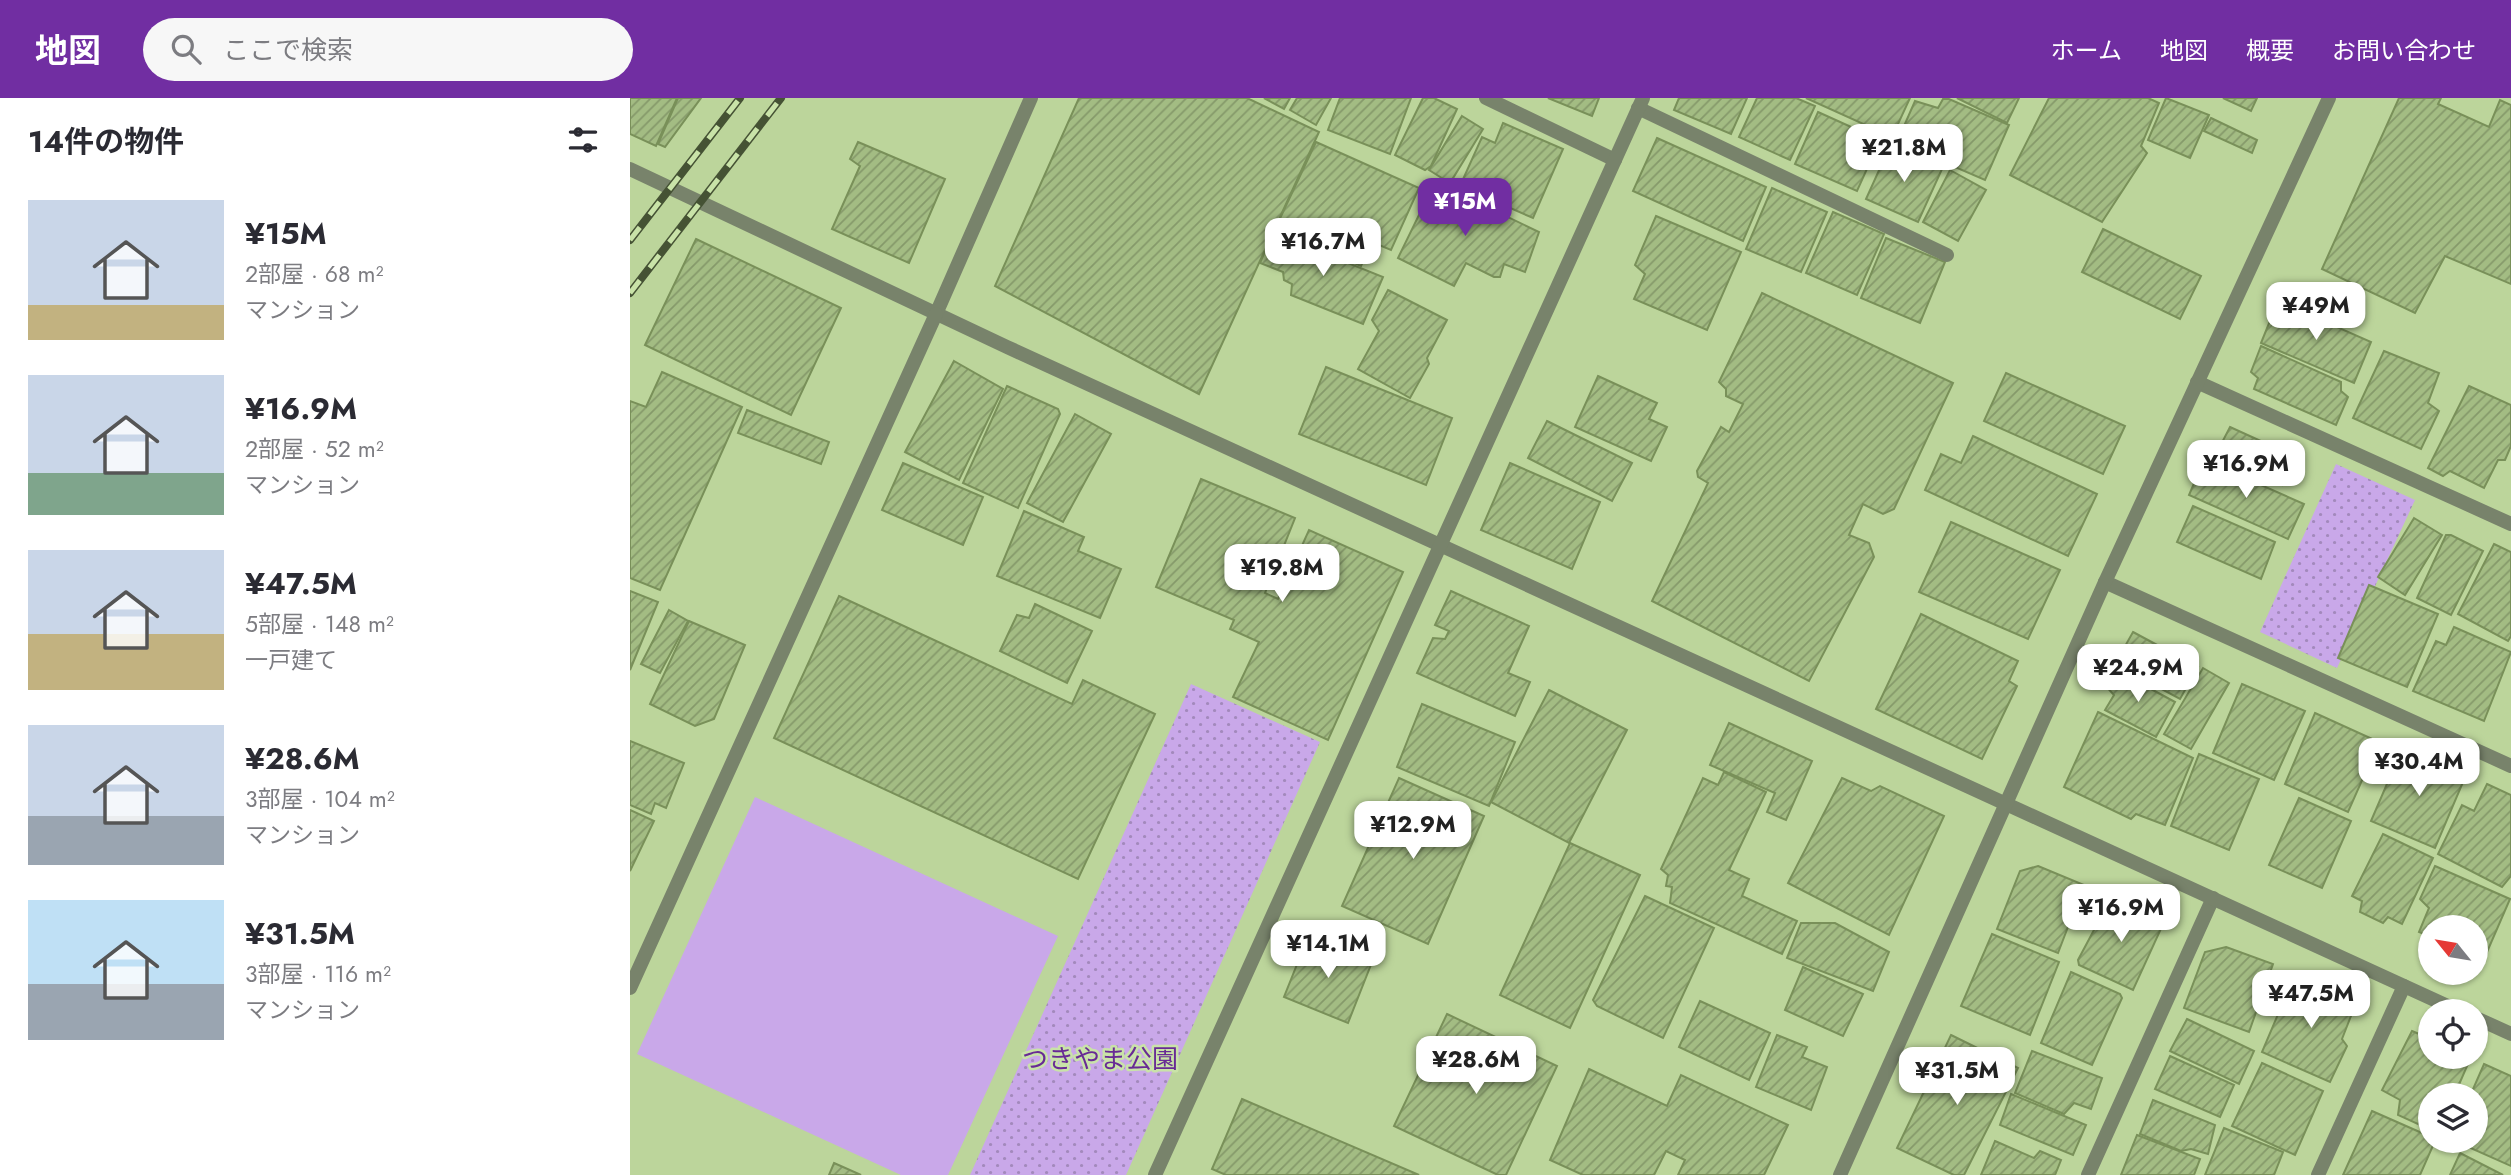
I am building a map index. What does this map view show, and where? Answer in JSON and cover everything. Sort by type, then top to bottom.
[{"type":"street","points":[[630,988],[936,314],[1031,98]]},
{"type":"street","points":[[1486,98],[1615,160]]},
{"type":"street","points":[[1840,1175],[2105,582],[2329,98]]},
{"type":"street","points":[[1155,1175],[1640,103],[1947,255]]},
{"type":"street","points":[[630,169],[936,314],[2432,999]]},
{"type":"street","points":[[2197,382],[2511,524]]},
{"type":"street","points":[[2105,582],[2511,766]]},
{"type":"street","points":[[2088,1175],[2213,898]]},
{"type":"street","points":[[2318,1175],[2404,986]]},
{"type":"street","points":[[2488,1023],[2511,1034]]},
{"type":"green space","points":[[2336,464],[2415,500],[2337,668],[2260,632]]},
{"type":"green space","name":"つきやま公園","points":[[1191,684],[1320,742],[1126,1175],[970,1175]]},
{"type":"green space","points":[[755,797],[1058,936],[948,1175],[901,1175],[637,1054]]},
{"type":"building","points":[[630,98],[677,98],[656,146],[630,134]]},
{"type":"building","points":[[678,98],[701,98],[665,147],[658,144]]},
{"type":"building","points":[[1079,98],[1247,98],[1319,132],[1199,394],[995,286]]},
{"type":"building","points":[[1264,98],[1290,98],[1284,109]]},
{"type":"building","points":[[1297,98],[1331,98],[1316,125],[1290,110]]},
{"type":"building","points":[[1340,98],[1411,98],[1390,154],[1328,130]]},
{"type":"building","points":[[1423,98],[1434,98],[1457,109],[1431,166],[1425,170],[1395,155]]},
{"type":"building","points":[[1548,98],[1599,98],[1592,116]]},
{"type":"building","points":[[1679,98],[1747,98],[1731,134],[1674,110]]},
{"type":"building","points":[[1757,98],[1796,98],[1815,106],[1790,160],[1739,137]]},
{"type":"building","points":[[1806,98],[1910,98],[1892,137]]},
{"type":"building","points":[[1957,98],[2019,98],[2007,123]]},
{"type":"building","points":[[2049,98],[2148,98],[2159,103],[2141,146],[2147,153],[2102,222],[2010,175]]},
{"type":"building","points":[[2166,98],[2209,115],[2190,158],[2148,140]]},
{"type":"building","points":[[2223,98],[2257,98],[2251,111]]},
{"type":"building","points":[[2399,98],[2441,98],[2438,104],[2489,127],[2500,100],[2511,105],[2511,284],[2445,256],[2415,313],[2322,269]]},
{"type":"building","points":[[1943,99],[1949,99],[2009,125],[1985,180],[1897,142],[1915,101],[1938,108]]},
{"type":"building","points":[[1818,112],[1880,140],[1857,191],[1795,164]]},
{"type":"building","points":[[1462,116],[1483,129],[1450,183],[1429,170]]},
{"type":"building","points":[[2211,118],[2257,140],[2252,153],[2204,131]]},
{"type":"building","points":[[1503,123],[1563,149],[1533,218],[1460,186],[1482,137],[1495,143]]},
{"type":"building","points":[[1657,138],[1766,187],[1743,241],[1633,191]]},
{"type":"building","points":[[858,142],[945,179],[909,263],[832,229],[860,166],[850,159]]},
{"type":"building","points":[[1316,142],[1419,188],[1391,250],[1372,242],[1361,266],[1275,229]]},
{"type":"building","points":[[1890,146],[1942,169],[1918,222],[1866,199]]},
{"type":"building","points":[[1950,170],[1986,190],[1958,241],[1923,222]]},
{"type":"building","points":[[1435,182],[1539,232],[1525,272],[1504,264],[1500,277],[1494,277],[1466,263],[1454,286],[1398,258]]},
{"type":"building","points":[[1772,188],[1827,212],[1801,272],[1746,249]]},
{"type":"building","points":[[1833,212],[1884,234],[1857,295],[1806,273]]},
{"type":"building","points":[[1656,216],[1741,252],[1707,330],[1634,299],[1645,274],[1635,265]]},
{"type":"building","points":[[2103,229],[2201,276],[2180,319],[2082,272]]},
{"type":"building","points":[[1273,233],[1383,277],[1363,324],[1291,295],[1292,284],[1284,280],[1283,272],[1260,263]]},
{"type":"building","points":[[1886,238],[1945,262],[1920,323],[1861,298]]},
{"type":"building","points":[[696,239],[841,308],[791,415],[645,345]]},
{"type":"building","points":[[1388,290],[1447,320],[1427,358],[1429,364],[1410,398],[1358,369],[1379,331],[1372,320]]},
{"type":"building","points":[[1762,293],[1953,383],[1894,509],[1883,514],[1863,504],[1849,535],[1869,543],[1874,557],[1809,681],[1652,601],[1708,483],[1698,477],[1697,471],[1721,427],[1729,432],[1743,404],[1726,396],[1726,389],[1719,382]]},
{"type":"building","points":[[2278,301],[2371,342],[2354,383],[2261,343]]},
{"type":"building","points":[[2261,346],[2341,382],[2341,391],[2348,397],[2336,425],[2254,389],[2258,378],[2251,372]]},
{"type":"building","points":[[2384,351],[2439,373],[2428,403],[2439,411],[2421,449],[2353,418]]},
{"type":"building","points":[[954,361],[1003,389],[959,480],[905,452]]},
{"type":"building","points":[[1326,367],[1452,418],[1426,485],[1299,434]]},
{"type":"building","points":[[662,372],[742,407],[660,590],[630,578],[630,401],[646,407]]},
{"type":"building","points":[[2006,373],[2125,426],[2103,474],[1984,421]]},
{"type":"building","points":[[1598,376],[1657,403],[1649,419],[1667,427],[1651,461],[1575,427]]},
{"type":"building","points":[[1007,386],[1058,409],[1060,414],[1018,508],[963,483]]},
{"type":"building","points":[[2469,386],[2511,405],[2511,446],[2505,460],[2498,460],[2484,488],[2450,471],[2443,476],[2428,468]]},
{"type":"building","points":[[747,410],[829,442],[821,464],[738,433]]},
{"type":"building","points":[[1075,414],[1111,434],[1063,522],[1027,503]]},
{"type":"building","points":[[1547,421],[1632,463],[1612,501],[1528,458]]},
{"type":"building","points":[[2230,427],[2294,456],[2282,485],[2215,456]]},
{"type":"building","points":[[1973,436],[2097,494],[2068,556],[1925,490],[1941,454],[1961,463]]},
{"type":"building","points":[[2204,460],[2304,504],[2288,539],[2189,495]]},
{"type":"building","points":[[903,463],[983,497],[963,545],[882,510]]},
{"type":"building","points":[[1510,463],[1600,502],[1572,569],[1481,530]]},
{"type":"building","points":[[1201,479],[1295,518],[1265,593],[1278,599],[1309,530],[1403,572],[1328,740],[1233,697],[1259,642],[1230,629],[1234,620],[1156,587]]},
{"type":"building","points":[[2193,506],[2275,542],[2261,579],[2177,542]]},
{"type":"building","points":[[1024,511],[1084,537],[1078,551],[1121,569],[1100,618],[997,576]]},
{"type":"building","points":[[2414,518],[2442,535],[2405,595],[2378,577]]},
{"type":"building","points":[[1951,522],[2060,570],[2028,639],[1919,592]]},
{"type":"building","points":[[2446,535],[2483,551],[2451,615],[2417,598]]},
{"type":"building","points":[[2494,544],[2511,552],[2511,636],[2508,641],[2458,614]]},
{"type":"building","points":[[2369,585],[2438,614],[2407,687],[2338,658]]},
{"type":"building","points":[[630,591],[658,602],[630,670]]},
{"type":"building","points":[[1451,591],[1529,626],[1508,673],[1530,682],[1515,716],[1417,673],[1433,638],[1445,639],[1449,631],[1435,625]]},
{"type":"building","points":[[839,596],[1072,704],[1083,680],[1155,714],[1078,879],[774,738]]},
{"type":"building","points":[[1035,604],[1092,631],[1067,683],[1000,651],[1017,615],[1029,618]]},
{"type":"building","points":[[669,610],[688,621],[660,673],[641,664]]},
{"type":"building","points":[[1921,614],[2018,661],[2009,681],[2017,686],[1982,759],[1876,709]]},
{"type":"building","points":[[689,621],[745,645],[714,719],[695,726],[650,704]]},
{"type":"building","points":[[2454,627],[2511,652],[2484,721],[2413,691],[2436,641],[2446,645]]},
{"type":"building","points":[[2133,632],[2198,667],[2180,699],[2115,664]]},
{"type":"building","points":[[2203,668],[2229,683],[2191,749],[2164,734]]},
{"type":"building","points":[[2114,669],[2175,702],[2156,737],[2105,710],[2114,695],[2105,685]]},
{"type":"building","points":[[2242,684],[2305,711],[2274,780],[2213,753]]},
{"type":"building","points":[[1549,690],[1627,730],[1569,843],[1491,802]]},
{"type":"building","points":[[1422,704],[1515,742],[1489,806],[1397,767]]},
{"type":"building","points":[[2098,712],[2193,758],[2165,825],[2136,814],[2131,819],[2064,787]]},
{"type":"building","points":[[2315,713],[2379,742],[2348,812],[2285,784]]},
{"type":"building","points":[[1729,723],[1812,761],[1786,820],[1767,812],[1775,793],[1710,765]]},
{"type":"building","points":[[630,741],[684,763],[666,808],[655,803],[651,814],[630,805]]},
{"type":"building","points":[[2402,749],[2466,775],[2435,848],[2371,821]]},
{"type":"building","points":[[2199,754],[2259,779],[2229,850],[2171,826]]},
{"type":"building","points":[[1724,772],[1766,792],[1729,870],[1749,879],[1742,896],[1797,921],[1782,954],[1670,903],[1672,887],[1666,886],[1668,875],[1661,869],[1703,778],[1718,785]]},
{"type":"building","points":[[1399,778],[1484,816],[1428,944],[1342,906]]},
{"type":"building","points":[[1842,778],[1871,791],[1880,786],[1944,816],[1889,935],[1788,883]]},
{"type":"building","points":[[2487,784],[2511,795],[2511,876],[2502,887],[2438,854],[2462,805],[2474,811]]},
{"type":"building","points":[[2299,798],[2351,821],[2322,888],[2269,865]]},
{"type":"building","points":[[630,810],[654,821],[630,871]]},
{"type":"building","points":[[2383,834],[2433,858],[2402,924],[2388,917],[2383,923],[2360,912],[2362,901],[2352,896]]},
{"type":"building","points":[[1570,843],[1640,875],[1570,1028],[1500,995]]},
{"type":"building","points":[[2038,866],[2084,885],[2058,953],[1997,929],[2020,871]]},
{"type":"building","points":[[2435,866],[2510,899],[2488,950],[2488,915],[2426,915],[2429,908],[2420,899]]},
{"type":"building","points":[[1645,896],[1714,928],[1663,1038],[1597,1006],[1593,1000]]},
{"type":"building","points":[[2111,898],[2164,922],[2133,990],[2079,965],[2078,960]]},
{"type":"building","points":[[1801,923],[1835,923],[1889,952],[1873,991],[1787,958]]},
{"type":"building","points":[[1992,934],[2059,962],[2030,1035],[1961,1006]]},
{"type":"building","points":[[1308,937],[1372,962],[1348,1023],[1284,997]]},
{"type":"building","points":[[2226,947],[2273,964],[2249,1032],[2184,1008],[2205,952]]},
{"type":"building","points":[[1803,967],[1863,994],[1843,1036],[1785,1010]]},
{"type":"building","points":[[2071,972],[2120,994],[2122,998],[2092,1065],[2041,1043]]},
{"type":"building","points":[[2293,979],[2356,1003],[2342,1039],[2347,1046],[2330,1082],[2262,1052]]},
{"type":"building","points":[[1700,1001],[1770,1033],[1749,1080],[1679,1047]]},
{"type":"building","points":[[1447,1014],[1557,1066],[1506,1175],[1498,1175],[1394,1126]]},
{"type":"building","points":[[2187,1019],[2254,1051],[2239,1084],[2170,1051]]},
{"type":"building","points":[[2412,1031],[2418,1034],[2418,1069],[2466,1069],[2460,1083],[2418,1083],[2418,1124],[2398,1115],[2400,1100],[2382,1090]]},
{"type":"building","points":[[1777,1035],[1807,1047],[1802,1057],[1827,1067],[1811,1110],[1756,1087]]},
{"type":"building","points":[[1951,1035],[2018,1068],[1964,1175],[1954,1175],[1897,1148]]},
{"type":"building","points":[[2032,1051],[2102,1078],[2091,1109],[2074,1103],[2064,1114],[2015,1093]]},
{"type":"building","points":[[2170,1056],[2234,1085],[2220,1117],[2155,1089]]},
{"type":"building","points":[[2262,1063],[2323,1091],[2295,1155],[2232,1126]]},
{"type":"building","points":[[2488,1066],[2511,1076],[2511,1166],[2482,1153],[2488,1153],[2488,1083],[2476,1083],[2482,1069],[2488,1069]]},
{"type":"building","points":[[1589,1069],[1667,1106],[1681,1075],[1788,1125],[1764,1175],[1678,1175],[1685,1160],[1666,1151],[1654,1175],[1583,1175],[1550,1160]]},
{"type":"building","points":[[2011,1094],[2086,1125],[2073,1155],[2000,1125]]},
{"type":"building","points":[[1242,1099],[1419,1175],[1226,1175],[1212,1169]]},
{"type":"building","points":[[2153,1100],[2215,1125],[2208,1154],[2191,1149],[2181,1151],[2140,1134]]},
{"type":"building","points":[[2372,1111],[2418,1131],[2418,1153],[2430,1153],[2420,1175],[2343,1175]]},
{"type":"building","points":[[2224,1128],[2283,1152],[2274,1175],[2205,1175]]},
{"type":"building","points":[[2137,1135],[2200,1159],[2194,1175],[2121,1175]]},
{"type":"building","points":[[1995,1141],[2034,1158],[2040,1151],[2061,1160],[2055,1175],[1981,1175]]},
{"type":"building","points":[[2460,1153],[2503,1175],[2450,1175]]},
{"type":"building","points":[[834,1163],[861,1175],[829,1175]]},
{"type":"railway","points":[[630,240],[740,98]]},
{"type":"railway","points":[[630,293],[781,98]]}]
